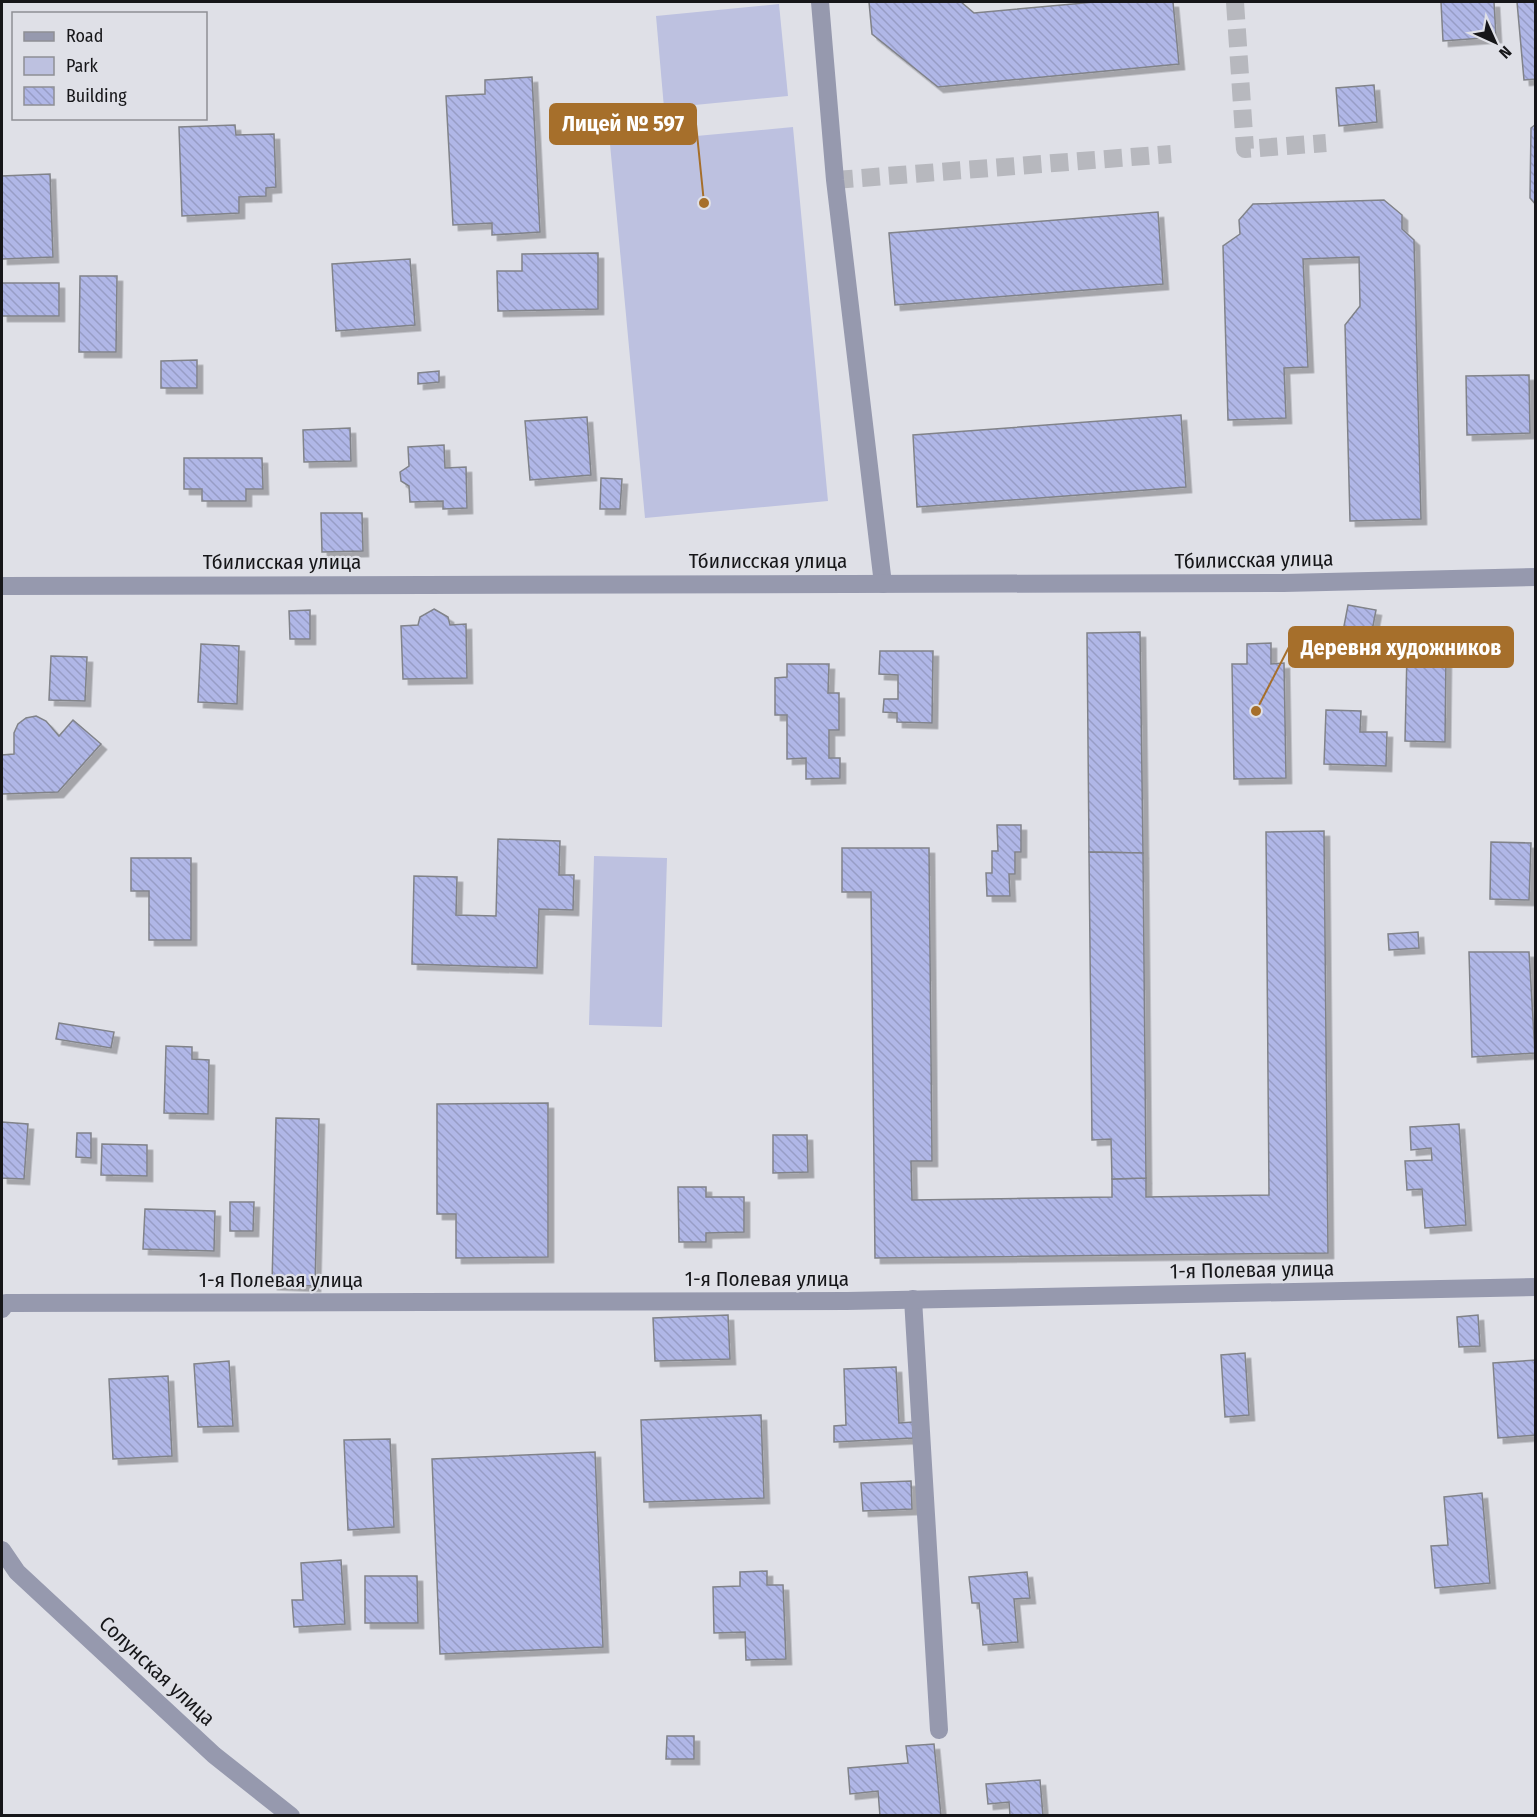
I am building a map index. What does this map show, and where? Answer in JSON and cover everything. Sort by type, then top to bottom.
[{"type":"street","points":[[820,2],[837,204],[883,584]]},
{"type":"street","name":"Тбилисская улица","points":[[2,586],[1284,583],[1536,577]]},
{"type":"street","name":"1-я Полевая улица","points":[[2,1309],[6,1303],[17,1302],[913,1299],[1536,1287]]},
{"type":"street","points":[[913,1299],[939,1730]]},
{"type":"street","name":"Солунская улица","points":[[2,1550],[17,1572],[214,1755],[291,1815]]},
{"type":"green space","points":[[779,4],[788,96],[664,108],[656,16]]},
{"type":"green space","points":[[793,127],[828,501],[645,518],[610,144]]},
{"type":"green space","points":[[594,856],[667,858],[662,1027],[589,1025]]},
{"type":"building","points":[[869,2],[961,2],[974,13],[1095,2],[1173,2],[1179,64],[938,87],[872,34]]},
{"type":"building","points":[[1441,2],[1494,2],[1496,37],[1443,41]]},
{"type":"building","points":[[1517,2],[1536,2],[1536,79],[1524,80]]},
{"type":"building","points":[[532,77],[540,232],[492,235],[492,223],[453,225],[446,96],[485,94],[485,80]]},
{"type":"building","points":[[1374,85],[1377,122],[1339,126],[1336,88]]},
{"type":"building","points":[[1536,124],[1536,205],[1530,198],[1531,128]]},
{"type":"building","points":[[235,125],[236,135],[274,134],[276,187],[266,188],[266,196],[239,197],[239,213],[182,216],[179,127]]},
{"type":"building","points":[[50,174],[53,257],[2,259],[2,176]]},
{"type":"building","points":[[1384,200],[1402,215],[1402,229],[1414,240],[1421,519],[1350,521],[1345,325],[1360,306],[1359,257],[1303,259],[1308,367],[1284,368],[1286,418],[1228,420],[1223,246],[1240,234],[1239,220],[1253,204]]},
{"type":"building","points":[[1158,212],[1163,284],[895,305],[889,233]]},
{"type":"building","points":[[598,253],[598,309],[498,311],[497,271],[522,271],[522,254]]},
{"type":"building","points":[[410,259],[415,325],[336,331],[332,264]]},
{"type":"building","points":[[80,276],[117,276],[116,352],[79,352]]},
{"type":"building","points":[[2,283],[59,283],[59,316],[2,316]]},
{"type":"building","points":[[197,360],[197,388],[161,388],[161,361]]},
{"type":"building","points":[[439,371],[439,382],[418,384],[418,373]]},
{"type":"building","points":[[1529,375],[1530,433],[1467,435],[1466,376]]},
{"type":"building","points":[[1181,415],[1186,487],[917,507],[913,435]]},
{"type":"building","points":[[587,417],[591,475],[530,480],[525,421]]},
{"type":"building","points":[[350,428],[351,461],[304,462],[303,430]]},
{"type":"building","points":[[444,445],[445,468],[466,467],[467,508],[443,509],[443,501],[410,502],[409,486],[401,481],[400,472],[409,466],[408,447]]},
{"type":"building","points":[[184,458],[262,458],[263,489],[246,489],[246,501],[202,501],[202,489],[184,489]]},
{"type":"building","points":[[601,478],[622,479],[620,509],[600,509]]},
{"type":"building","points":[[321,513],[362,513],[363,551],[322,552]]},
{"type":"building","points":[[1348,605],[1376,610],[1368,652],[1340,647]]},
{"type":"building","points":[[434,609],[448,617],[450,625],[466,624],[467,678],[403,679],[401,626],[418,625],[420,617]]},
{"type":"building","points":[[310,610],[310,639],[290,639],[289,611]]},
{"type":"building","points":[[1140,632],[1143,853],[1089,852],[1087,633]]},
{"type":"building","points":[[1271,643],[1271,664],[1284,663],[1286,778],[1234,779],[1232,664],[1247,664],[1247,644]]},
{"type":"building","points":[[201,644],[239,646],[237,704],[198,702]]},
{"type":"building","points":[[880,651],[933,651],[932,723],[897,722],[897,713],[883,712],[884,699],[898,699],[898,675],[879,674]]},
{"type":"building","points":[[1407,652],[1446,653],[1445,742],[1405,741]]},
{"type":"building","points":[[51,656],[87,657],[85,701],[49,700]]},
{"type":"building","points":[[787,664],[829,664],[828,693],[839,693],[839,730],[829,730],[829,758],[840,758],[840,778],[806,779],[806,758],[787,759],[787,715],[775,715],[775,678],[787,677]]},
{"type":"building","points":[[1326,710],[1361,711],[1360,732],[1387,732],[1386,766],[1324,764]]},
{"type":"building","points":[[36,716],[46,721],[59,736],[73,720],[101,744],[58,792],[2,794],[2,755],[14,754],[14,733],[18,724],[26,718]]},
{"type":"building","points":[[997,825],[1021,825],[1021,852],[1015,852],[1015,874],[1009,874],[1010,896],[987,896],[986,873],[992,873],[992,851],[998,851]]},
{"type":"building","points":[[1324,831],[1328,1253],[875,1258],[871,892],[842,892],[842,848],[929,848],[932,1161],[911,1161],[912,1200],[1112,1197],[1112,1179],[1146,1178],[1146,1197],[1269,1195],[1266,832]]},
{"type":"building","points":[[498,839],[560,841],[559,875],[574,875],[573,910],[539,909],[537,968],[412,964],[414,876],[457,877],[456,915],[496,916]]},
{"type":"building","points":[[1491,842],[1531,843],[1529,900],[1490,899]]},
{"type":"building","points":[[1089,852],[1143,853],[1146,1178],[1112,1179],[1111,1139],[1092,1140]]},
{"type":"building","points":[[131,858],[191,858],[191,940],[149,940],[149,891],[131,891]]},
{"type":"building","points":[[1418,932],[1419,948],[1389,950],[1388,934]]},
{"type":"building","points":[[1469,952],[1529,952],[1535,1053],[1472,1057]]},
{"type":"building","points":[[59,1023],[114,1032],[111,1048],[56,1039]]},
{"type":"building","points":[[166,1046],[192,1047],[192,1059],[209,1060],[208,1114],[164,1113]]},
{"type":"building","points":[[548,1103],[548,1257],[456,1258],[456,1214],[437,1214],[437,1104]]},
{"type":"building","points":[[276,1118],[319,1119],[315,1286],[272,1284]]},
{"type":"building","points":[[2,1122],[28,1124],[24,1179],[2,1178]]},
{"type":"building","points":[[1459,1124],[1466,1225],[1425,1228],[1422,1189],[1407,1190],[1405,1161],[1432,1160],[1431,1148],[1411,1150],[1410,1127]]},
{"type":"building","points":[[77,1133],[91,1133],[91,1158],[76,1157]]},
{"type":"building","points":[[773,1135],[807,1135],[808,1172],[773,1173]]},
{"type":"building","points":[[102,1144],[147,1145],[147,1176],[101,1175]]},
{"type":"building","points":[[678,1187],[706,1187],[706,1197],[744,1197],[744,1232],[706,1233],[706,1242],[679,1242]]},
{"type":"building","points":[[230,1202],[254,1202],[253,1231],[230,1231]]},
{"type":"building","points":[[145,1209],[215,1211],[214,1251],[143,1249]]},
{"type":"building","points":[[728,1315],[730,1359],[655,1361],[653,1318]]},
{"type":"building","points":[[1478,1315],[1480,1346],[1459,1347],[1457,1317]]},
{"type":"building","points":[[1245,1353],[1249,1415],[1225,1417],[1221,1355]]},
{"type":"building","points":[[1536,1360],[1536,1435],[1498,1438],[1493,1363]]},
{"type":"building","points":[[229,1361],[233,1426],[198,1427],[194,1364]]},
{"type":"building","points":[[896,1367],[899,1423],[913,1422],[913,1438],[834,1442],[834,1426],[846,1425],[844,1369]]},
{"type":"building","points":[[168,1376],[172,1456],[113,1459],[109,1379]]},
{"type":"building","points":[[761,1415],[764,1498],[644,1502],[641,1420]]},
{"type":"building","points":[[390,1439],[394,1527],[348,1530],[344,1440]]},
{"type":"building","points":[[595,1452],[603,1647],[440,1654],[432,1459]]},
{"type":"building","points":[[911,1481],[912,1509],[863,1511],[861,1483]]},
{"type":"building","points":[[1482,1493],[1490,1583],[1435,1588],[1431,1546],[1448,1545],[1444,1497]]},
{"type":"building","points":[[341,1560],[345,1624],[294,1627],[292,1600],[303,1600],[301,1563]]},
{"type":"building","points":[[767,1571],[767,1585],[783,1585],[786,1659],[746,1660],[745,1632],[714,1633],[713,1587],[740,1586],[740,1572]]},
{"type":"building","points":[[1027,1572],[1030,1598],[1014,1599],[1018,1642],[983,1645],[979,1603],[972,1603],[969,1577]]},
{"type":"building","points":[[365,1576],[417,1576],[418,1623],[365,1623]]},
{"type":"building","points":[[667,1736],[694,1736],[694,1759],[666,1759]]},
{"type":"building","points":[[934,1744],[941,1816],[880,1816],[878,1791],[850,1794],[848,1768],[908,1763],[906,1746]]},
{"type":"building","points":[[1040,1780],[1043,1816],[1010,1816],[1009,1802],[988,1804],[986,1784]]},
{"type":"tunnel","points":[[1235,2],[1245,149],[1326,143]]},
{"type":"tunnel","points":[[835,180],[1171,154]]},
{"type":"place","name":"Лицей № 597","points":[[704,203]]},
{"type":"place","name":"Деревня художников","points":[[1256,711]]}]
